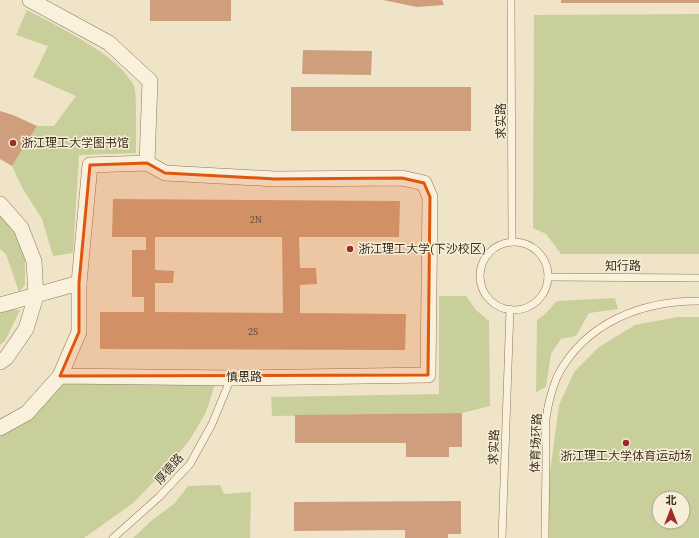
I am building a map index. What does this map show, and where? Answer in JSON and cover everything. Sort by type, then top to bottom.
[{"type":"street","points":[[0,428],[27,413],[60,376],[79,332],[80,283],[90,165],[147,163],[150,81],[109,43],[30,0]]},
{"type":"street","name":"慎思路","points":[[60,376],[232,378],[428,375],[430,197],[424,183],[402,178],[275,179],[165,173],[147,163]]},
{"type":"street","points":[[0,204],[21,228],[34,261],[36,296],[26,329],[6,358],[0,362]]},
{"type":"street","points":[[0,305],[80,283]]},
{"type":"lane","name":"求实路","points":[[511,0],[512,242]]},
{"type":"lane","points":[[512,242],[523,243],[533,248],[541,256],[546,266],[548,277],[540,298],[531,305],[521,309],[510,309],[499,306],[490,300],[483,291],[480,280],[480,269],[488,254],[501,244],[512,242]]},
{"type":"lane","name":"知行路","points":[[548,277],[699,278]]},
{"type":"lane","name":"体育场环路","points":[[545,538],[546,414],[557,376],[574,351],[597,330],[627,313],[652,306],[684,301],[699,301]]},
{"type":"lane","name":"求实路","points":[[502,538],[510,309]]},
{"type":"lane","name":"厚德路","points":[[113,538],[159,497],[190,464],[212,424],[232,378]]},
{"type":"highlighted area","points":[[147,163],[165,173],[275,179],[402,178],[424,183],[430,197],[428,375],[60,376],[79,332],[79,283],[90,165]]},
{"type":"green space","points":[[27,10],[86,42],[115,63],[126,74],[135,90],[136,153],[79,155],[73,253],[53,256],[42,219],[23,189],[12,166],[37,126],[54,126],[76,96],[33,77],[48,46],[16,35]]},
{"type":"green space","points":[[699,14],[699,254],[561,254],[546,234],[533,228],[534,15]]},
{"type":"green space","points":[[0,212],[13,227],[25,252],[25,285],[19,292],[6,254],[0,249]]},
{"type":"green space","points":[[439,296],[466,296],[476,310],[489,321],[490,406],[462,413],[272,416],[271,397],[439,394]]},
{"type":"green space","points":[[615,298],[618,309],[589,313],[576,336],[561,339],[551,354],[546,387],[536,392],[537,320],[557,301]]},
{"type":"green space","points":[[0,309],[20,310],[5,341],[0,345]]},
{"type":"green space","name":"浙江理工大学体育运动场","points":[[677,317],[699,317],[699,538],[549,538],[549,480],[559,405],[574,372],[599,347],[635,325]]},
{"type":"green space","points":[[60,376],[217,378],[206,412],[191,438],[167,468],[133,503],[84,538],[0,538],[0,428]]},
{"type":"green space","points":[[220,485],[224,494],[251,492],[250,538],[133,538],[151,521],[175,503],[188,486]]},
{"type":"building","points":[[150,0],[231,0],[231,21],[150,21]]},
{"type":"building","points":[[383,0],[442,0],[444,5],[417,7]]},
{"type":"building","points":[[561,0],[699,0],[699,3],[561,3]]},
{"type":"building","points":[[303,50],[372,51],[371,75],[302,74]]},
{"type":"building","points":[[291,87],[471,87],[471,131],[291,131]]},
{"type":"building","name":"浙江理工大学图书馆","points":[[0,111],[37,126],[12,166],[0,159]]},
{"type":"building","points":[[113,199],[400,201],[399,237],[299,237],[300,268],[316,268],[317,284],[300,285],[300,313],[406,314],[405,350],[100,349],[100,312],[144,312],[144,297],[132,297],[132,250],[146,250],[146,237],[112,237]],"holes":[[[155,237],[282,237],[283,313],[155,312],[155,283],[173,283],[174,271],[155,270]]]},
{"type":"building","points":[[462,413],[462,447],[449,447],[449,457],[406,457],[406,443],[295,443],[295,415]]},
{"type":"building","points":[[461,501],[461,534],[448,534],[448,538],[405,538],[405,530],[294,531],[294,502]]},
{"type":"place","name":"浙江理工大学图书馆","points":[[13,143]]},
{"type":"place","name":"浙江理工大学(下沙校区)","points":[[350,249]]},
{"type":"place","name":"浙江理工大学体育运动场","points":[[626,443]]}]
